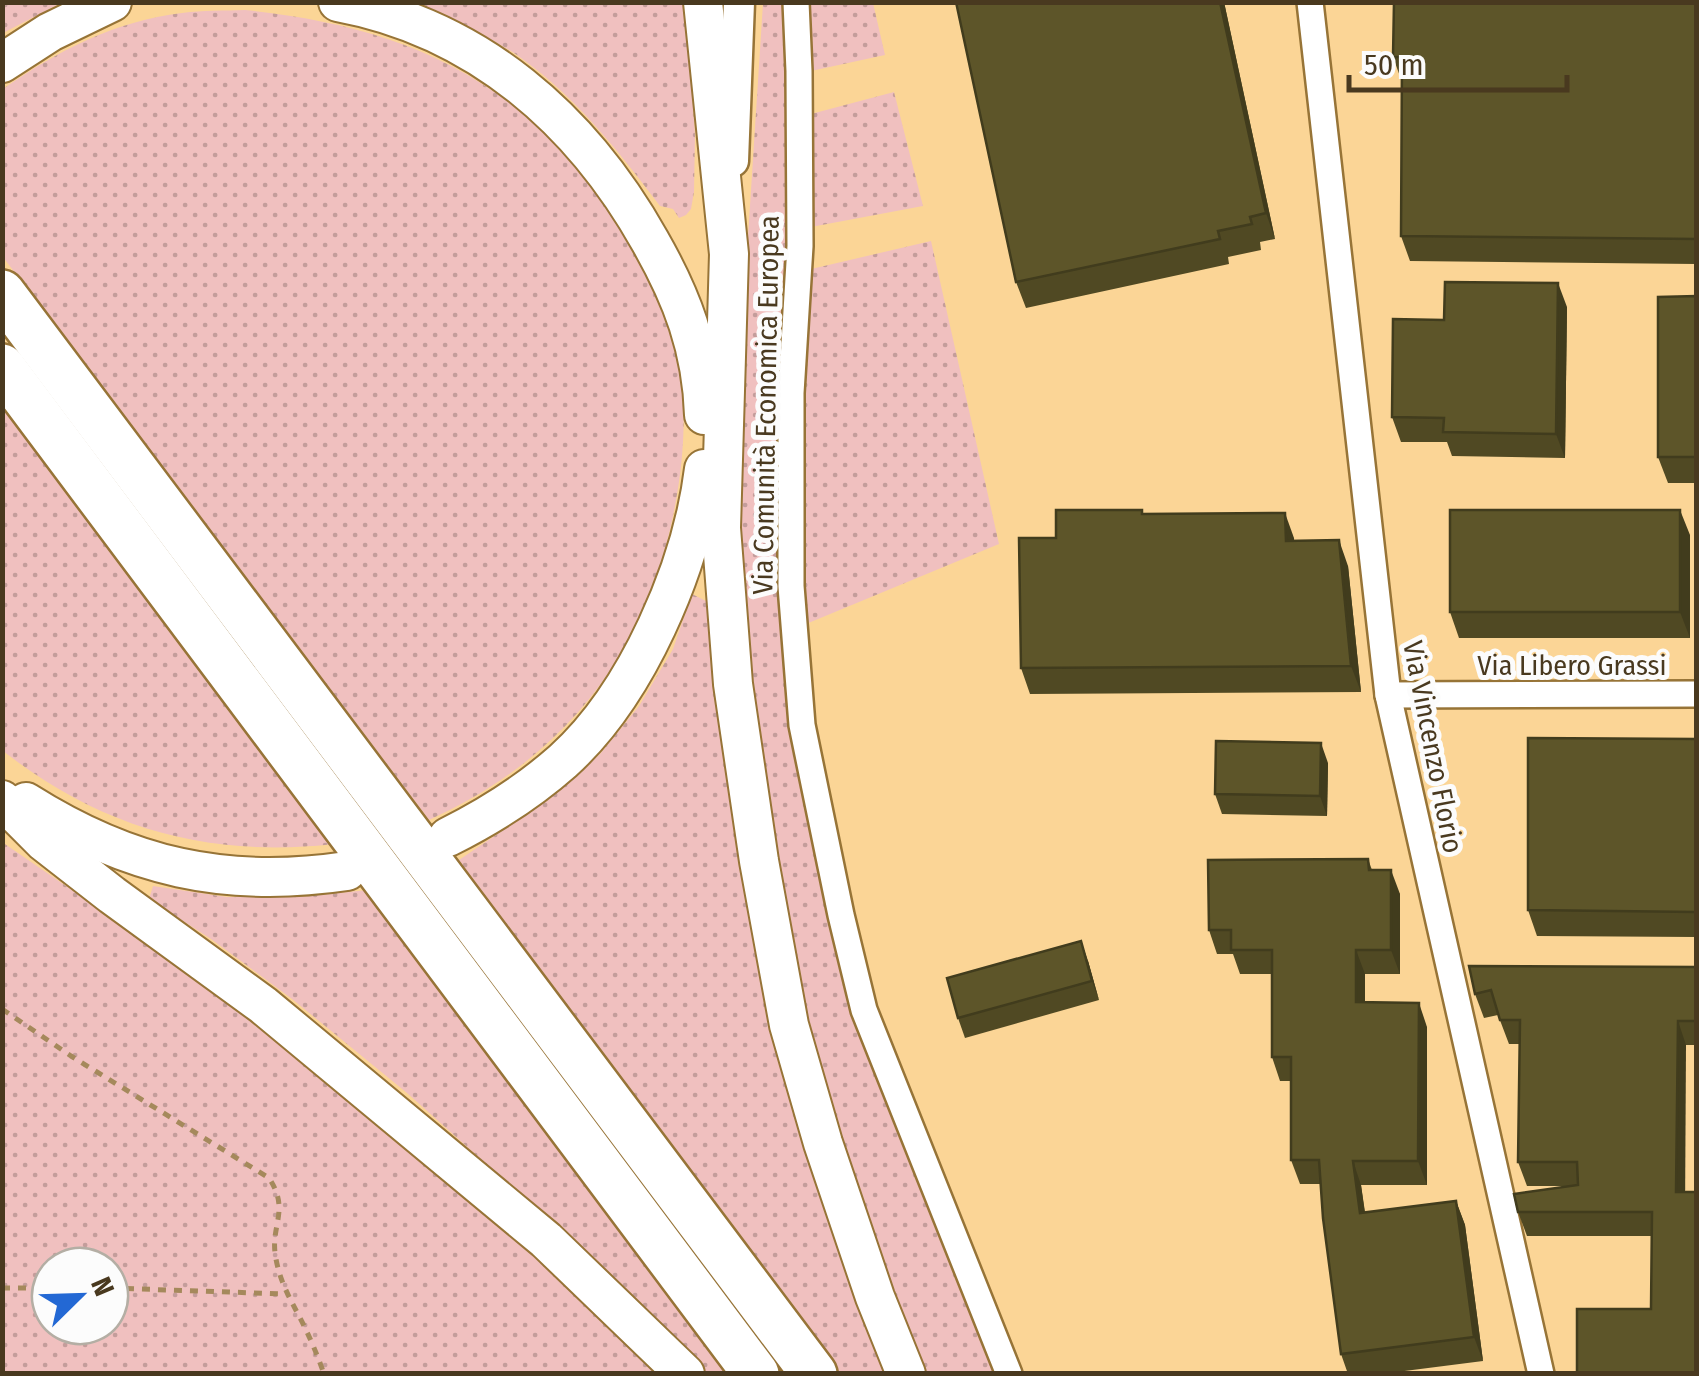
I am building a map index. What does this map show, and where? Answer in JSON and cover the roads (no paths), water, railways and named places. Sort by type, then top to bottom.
[{"type":"highway","points":[[2,293],[814,1374]]},
{"type":"highway","points":[[2,368],[756,1374]]},
{"type":"main road","points":[[338,2],[387,15],[456,44],[520,85],[576,136],[623,195],[662,262],[697,349],[706,452],[721,528]]},
{"type":"main road","points":[[703,2],[729,254],[721,528],[733,684],[759,861],[789,1025],[824,1143],[906,1374]]},
{"type":"main road","points":[[2,63],[50,32],[112,3]]},
{"type":"main road","points":[[704,399],[728,309]]},
{"type":"main road","points":[[448,837],[495,812],[539,781],[566,758],[616,698],[655,631],[684,558],[700,502],[706,452]]},
{"type":"main road","points":[[2,787],[82,835],[179,868],[263,878],[347,871]]},
{"type":"main road","points":[[2,800],[44,842],[263,1005],[531,1227],[685,1374]]},
{"type":"street","points":[[729,254],[740,2]]},
{"type":"street","name":"Via Comunità Economica Europea","points":[[796,2],[800,246],[791,393],[791,567],[802,724],[864,1010],[1009,1374]]},
{"type":"street","name":"Via Vincenzo Florio","points":[[1310,2],[1388,695],[1541,1374]]},
{"type":"street","name":"Via Libero Grassi","points":[[1388,695],[1696,694]]}]
